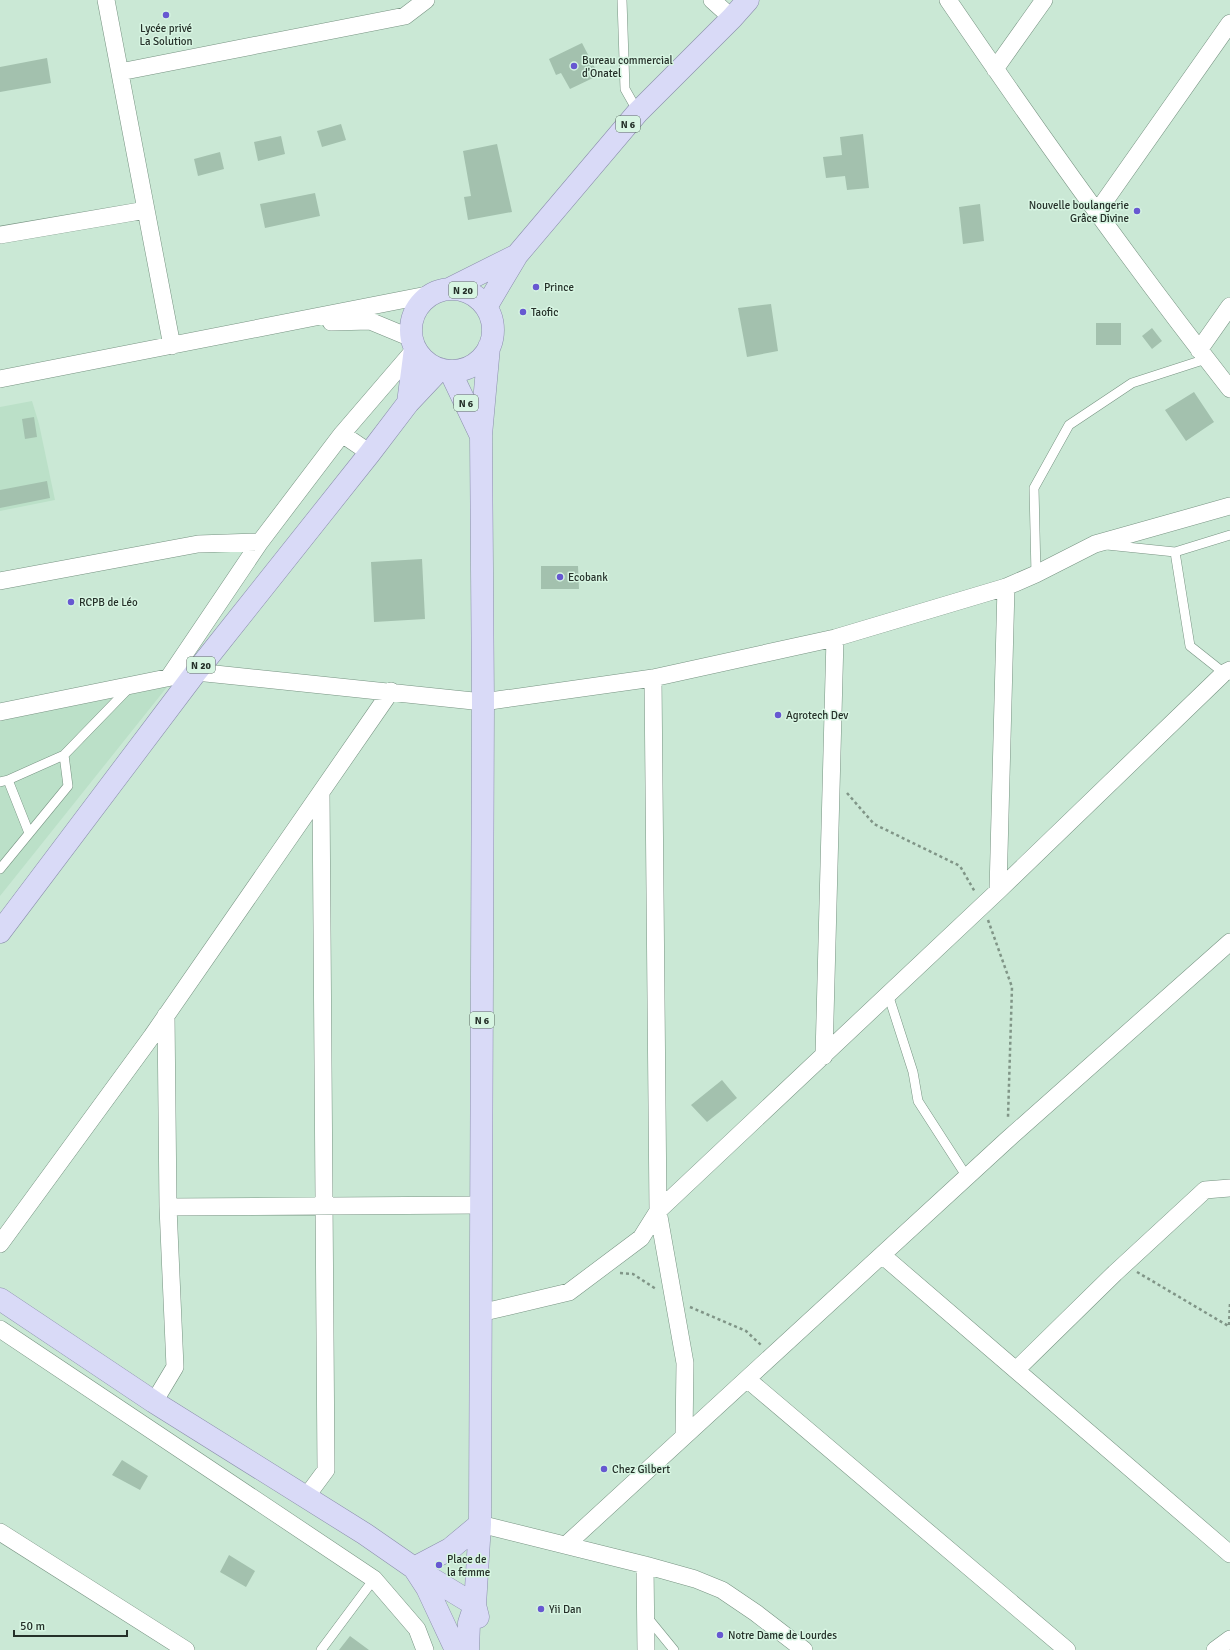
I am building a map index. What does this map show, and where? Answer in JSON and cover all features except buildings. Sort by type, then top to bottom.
[{"type":"main road","name":"N 6","points":[[486,307],[517,255],[638,112],[748,0]]},
{"type":"main road","name":"N 6","points":[[441,291],[517,255]]},
{"type":"main road","name":"N 20","points":[[0,932],[196,672],[408,403],[445,370],[462,370],[473,365],[482,357],[489,347],[493,334],[492,320],[486,307],[476,297],[463,290],[441,291],[421,302],[414,313],[410,326],[413,343],[408,403]]},
{"type":"main road","points":[[413,343],[426,361],[445,370]]},
{"type":"main road","name":"N 6","points":[[468,1650],[469,1623],[475,1605],[480,1524],[483,702],[481,435],[489,347]]},
{"type":"main road","name":"N 6","points":[[445,370],[481,435]]},
{"type":"main road","points":[[0,1299],[154,1402],[365,1534],[414,1568],[475,1605]]},
{"type":"main road","points":[[414,1568],[450,1549],[480,1524]]},
{"type":"main road","points":[[414,1568],[427,1588],[456,1650]]},
{"type":"main road","name":"N 6","points":[[475,1605],[480,1624],[480,1650]]},
{"type":"street","points":[[106,0],[172,346]]},
{"type":"street","points":[[120,72],[405,16],[426,0]]},
{"type":"street","points":[[712,0],[732,18]]},
{"type":"street","points":[[948,0],[995,69],[1097,212],[1202,354],[1230,389]]},
{"type":"street","points":[[995,69],[1044,0]]},
{"type":"street","points":[[1097,212],[1230,23]]},
{"type":"street","points":[[0,235],[146,210]]},
{"type":"street","points":[[0,379],[172,346],[441,291]]},
{"type":"street","points":[[1202,354],[1230,306]]},
{"type":"street","points":[[169,677],[260,542],[413,343],[370,321],[287,322]]},
{"type":"street","points":[[342,434],[370,453]]},
{"type":"street","points":[[0,712],[196,672],[392,691],[483,702],[653,678],[835,638],[1006,587],[1036,574],[1095,544],[1230,506]]},
{"type":"street","points":[[0,581],[198,544],[260,542]]},
{"type":"street","points":[[998,891],[1006,587]]},
{"type":"street","points":[[824,1056],[835,638]]},
{"type":"street","points":[[480,1314],[569,1292],[641,1238],[658,1211],[824,1056],[1227,672]]},
{"type":"street","points":[[653,678],[658,1211],[685,1363],[684,1436]]},
{"type":"street","points":[[0,1244],[166,1015],[392,691]]},
{"type":"street","points":[[306,1497],[326,1470],[321,792]]},
{"type":"street","points":[[566,1545],[967,1177],[1230,942]]},
{"type":"street","points":[[154,1402],[176,1367],[168,1207],[166,1015]]},
{"type":"street","points":[[1017,1369],[1115,1273],[1205,1190],[1230,1188]]},
{"type":"street","points":[[168,1207],[481,1205]]},
{"type":"street","points":[[882,1255],[1017,1369],[1230,1554]]},
{"type":"street","points":[[0,1329],[374,1579],[417,1629],[425,1650]]},
{"type":"street","points":[[747,1379],[1067,1650]]},
{"type":"street","points":[[480,1524],[695,1579],[722,1590],[756,1613],[804,1650]]},
{"type":"street","points":[[0,1532],[186,1650]]},
{"type":"street","points":[[645,1565],[646,1650]]},
{"type":"street","points":[[1215,1650],[1230,1639]]},
{"type":"lane","points":[[622,0],[625,89],[638,112]]},
{"type":"lane","points":[[1036,574],[1034,488],[1069,425],[1132,384],[1202,354]]},
{"type":"lane","points":[[1095,544],[1174,552],[1230,535]]},
{"type":"lane","points":[[1174,552],[1190,646],[1227,672]]},
{"type":"lane","points":[[29,833],[4,781],[64,755],[132,685]]},
{"type":"lane","points":[[0,869],[68,786],[64,755]]},
{"type":"lane","points":[[888,994],[913,1072],[918,1101],[967,1177]]},
{"type":"lane","points":[[321,1650],[374,1579]]},
{"type":"lane","points":[[645,1615],[674,1650]]},
{"type":"path","points":[[1115,1273],[1135,1271],[1229,1326],[1230,1304]]},
{"type":"shaded area","points":[[32,401],[39,424],[55,500],[0,511],[0,407]]},
{"type":"shaded area","points":[[167,687],[0,896],[0,721]]},
{"type":"place","name":"Lycée privé La Solution","points":[[166,15]]},
{"type":"place","name":"Bureau commercial d'Onatel","points":[[574,66]]},
{"type":"place","name":"Nouvelle boulangerie Grâce Divine","points":[[1137,211]]},
{"type":"place","name":"Prince","points":[[536,287]]},
{"type":"place","name":"Taofic","points":[[523,312]]},
{"type":"place","name":"Ecobank","points":[[560,577]]},
{"type":"place","name":"RCPB de Léo","points":[[71,602]]},
{"type":"place","name":"Agrotech Dev","points":[[778,715]]},
{"type":"place","name":"Chez Gilbert","points":[[604,1469]]},
{"type":"place","name":"Place de la femme","points":[[439,1565]]},
{"type":"place","name":"Yii Dan","points":[[541,1609]]},
{"type":"place","name":"Notre Dame de Lourdes","points":[[720,1635]]}]
